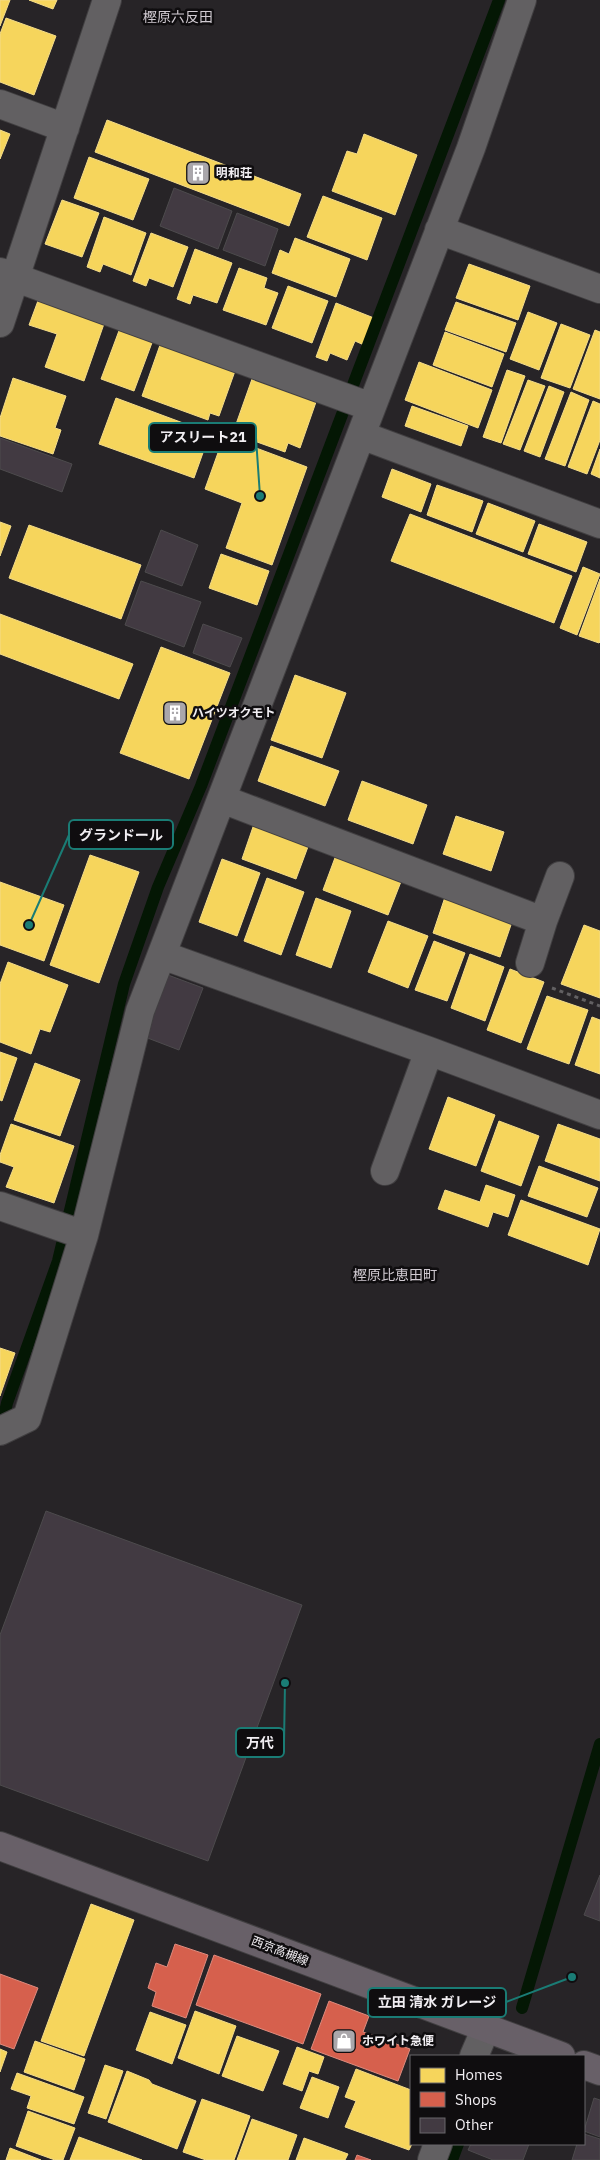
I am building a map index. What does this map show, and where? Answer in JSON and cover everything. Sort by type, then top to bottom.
[{"type":"main road","name":"西京高槻線","points":[[0,1846],[557,2055]]},
{"type":"main road","points":[[585,2065],[600,2071]]},
{"type":"street","points":[[0,323],[8,275],[65,128],[107,0]]},
{"type":"street","points":[[5,1429],[27,1418],[84,1235],[140,1011],[439,230],[522,0]]},
{"type":"street","points":[[0,104],[65,128]]},
{"type":"street","points":[[439,230],[600,289]]},
{"type":"street","points":[[8,275],[371,407]]},
{"type":"street","points":[[361,435],[600,524]]},
{"type":"street","points":[[222,799],[543,921]]},
{"type":"street","points":[[530,963],[560,876]]},
{"type":"street","points":[[162,955],[600,1115]]},
{"type":"street","points":[[385,1171],[429,1051]]},
{"type":"street","points":[[0,1206],[84,1235]]},
{"type":"street","points":[[474,2055],[486,2028]]},
{"type":"street","points":[[432,2160],[438,2145]]},
{"type":"path","points":[[530,963],[549,973],[550,987],[600,1006]]},
{"type":"building: Homes","points":[[0,0],[10,0],[0,26]]},
{"type":"building: Homes","points":[[29,0],[57,0],[53,9]]},
{"type":"building: Homes","points":[[6,18],[56,36],[34,95],[0,82],[0,34]]},
{"type":"building: Homes","name":"明和荘","points":[[107,120],[301,194],[289,226],[95,152]]},
{"type":"building: Homes","points":[[0,130],[10,134],[0,159]]},
{"type":"building: Homes","points":[[364,134],[417,155],[395,215],[332,191],[347,151],[357,154]]},
{"type":"building: Homes","points":[[89,157],[149,179],[133,220],[74,198]]},
{"type":"building: Homes","points":[[323,196],[382,218],[367,260],[307,237]]},
{"type":"building: Homes","points":[[62,200],[99,213],[82,257],[45,244]]},
{"type":"building: Homes","points":[[104,217],[146,233],[131,275],[103,264],[100,272],[87,267]]},
{"type":"building: Homes","points":[[151,233],[188,247],[173,287],[149,278],[146,286],[133,281]]},
{"type":"building: Homes","points":[[295,238],[350,259],[336,297],[272,273],[280,250],[289,254]]},
{"type":"building: Homes","points":[[195,249],[232,263],[217,303],[193,295],[190,304],[177,299]]},
{"type":"building: Homes","points":[[469,264],[530,286],[518,320],[456,298]]},
{"type":"building: Homes","points":[[239,268],[267,278],[264,288],[278,293],[266,325],[223,310]]},
{"type":"building: Homes","points":[[288,286],[328,301],[312,343],[272,328]]},
{"type":"building: Homes","points":[[39,298],[105,321],[84,381],[45,367],[57,334],[29,325]]},
{"type":"building: Homes","points":[[456,302],[516,323],[506,352],[445,330]]},
{"type":"building: Homes","points":[[336,303],[374,318],[364,345],[355,341],[347,360],[330,353],[327,361],[316,357]]},
{"type":"building: Homes","points":[[528,312],[557,323],[539,370],[510,359]]},
{"type":"building: Homes","points":[[561,324],[590,335],[570,388],[541,378]]},
{"type":"building: Homes","points":[[120,328],[153,340],[134,391],[101,379]]},
{"type":"building: Homes","points":[[595,330],[600,332],[600,399],[573,389]]},
{"type":"building: Homes","points":[[445,332],[504,354],[492,387],[433,365]]},
{"type":"building: Homes","points":[[160,345],[235,371],[219,416],[210,413],[208,420],[142,396]]},
{"type":"building: Homes","points":[[419,362],[492,390],[478,428],[405,400]]},
{"type":"building: Homes","points":[[507,370],[525,376],[501,443],[483,437]]},
{"type":"building: Homes","points":[[13,378],[66,396],[55,428],[61,430],[53,454],[0,436],[0,418]]},
{"type":"building: Homes","points":[[252,379],[316,402],[300,448],[288,443],[285,452],[243,437],[245,430],[235,427]]},
{"type":"building: Homes","points":[[528,380],[545,386],[520,450],[503,444]]},
{"type":"building: Homes","points":[[549,386],[564,392],[540,457],[524,451]]},
{"type":"building: Homes","points":[[571,392],[589,400],[565,466],[545,459]]},
{"type":"building: Homes","points":[[116,398],[210,433],[194,478],[99,444]]},
{"type":"building: Homes","points":[[593,401],[600,404],[600,440],[587,474],[568,467]]},
{"type":"building: Homes","points":[[412,406],[468,426],[461,446],[405,426]]},
{"type":"building: Homes","points":[[224,436],[307,467],[272,565],[226,548],[242,503],[205,489]]},
{"type":"building: Homes","points":[[600,449],[600,478],[591,474]]},
{"type":"building: Homes","points":[[392,469],[431,484],[421,512],[382,497]]},
{"type":"building: Homes","points":[[437,485],[483,501],[472,532],[427,515]]},
{"type":"building: Homes","points":[[488,503],[535,521],[523,552],[476,534]]},
{"type":"building: Homes","points":[[410,514],[572,576],[554,623],[391,561]]},
{"type":"building: Homes","points":[[0,522],[11,526],[0,556]]},
{"type":"building: Homes","points":[[539,524],[587,542],[576,572],[528,554]]},
{"type":"building: Homes","points":[[29,525],[141,565],[121,619],[9,578]]},
{"type":"building: Homes","points":[[221,554],[269,571],[257,605],[209,588]]},
{"type":"building: Homes","points":[[583,567],[600,574],[577,635],[560,628]]},
{"type":"building: Homes","points":[[600,579],[600,642],[599,643],[579,636]]},
{"type":"building: Homes","points":[[0,614],[133,664],[119,699],[0,654]]},
{"type":"building: Homes","name":"ハイツオクモト","points":[[161,647],[230,673],[189,779],[120,753]]},
{"type":"building: Homes","points":[[295,675],[346,693],[322,758],[271,740]]},
{"type":"building: Homes","points":[[271,746],[339,771],[325,806],[258,781]]},
{"type":"building: Homes","points":[[362,781],[427,805],[413,844],[348,820]]},
{"type":"building: Homes","points":[[456,816],[504,832],[491,871],[443,854]]},
{"type":"building: Homes","points":[[254,824],[309,844],[296,879],[242,859]]},
{"type":"building: Homes","points":[[90,855],[139,872],[99,983],[50,965]]},
{"type":"building: Homes","points":[[336,855],[402,879],[388,915],[323,890]]},
{"type":"building: Homes","points":[[222,859],[260,873],[237,936],[199,922]]},
{"type":"building: Homes","points":[[267,878],[304,892],[281,955],[244,941]]},
{"type":"building: Homes","points":[[0,882],[64,905],[44,961],[0,945]]},
{"type":"building: Homes","points":[[446,894],[513,919],[500,957],[433,933]]},
{"type":"building: Homes","points":[[316,898],[351,911],[331,968],[296,955]]},
{"type":"building: Homes","points":[[388,921],[428,936],[408,988],[368,972]]},
{"type":"building: Homes","points":[[584,925],[600,931],[600,998],[561,984]]},
{"type":"building: Homes","points":[[434,941],[465,953],[447,1001],[415,990]]},
{"type":"building: Homes","points":[[470,954],[504,967],[485,1021],[451,1008]]},
{"type":"building: Homes","points":[[8,962],[68,985],[50,1032],[40,1029],[31,1054],[0,1042],[0,984]]},
{"type":"building: Homes","points":[[510,969],[544,982],[521,1043],[487,1030]]},
{"type":"building: Homes","points":[[547,996],[588,1010],[569,1064],[527,1049]]},
{"type":"building: Homes","points":[[592,1017],[600,1020],[600,1074],[575,1065]]},
{"type":"building: Homes","points":[[0,1052],[17,1058],[2,1101],[0,1100]]},
{"type":"building: Homes","points":[[35,1063],[80,1080],[60,1136],[14,1120]]},
{"type":"building: Homes","points":[[448,1097],[495,1115],[476,1166],[429,1149]]},
{"type":"building: Homes","points":[[499,1121],[539,1136],[521,1186],[481,1171]]},
{"type":"building: Homes","points":[[11,1124],[74,1146],[54,1203],[6,1187],[14,1167],[0,1162],[0,1155]]},
{"type":"building: Homes","points":[[558,1124],[600,1139],[600,1181],[545,1161]]},
{"type":"building: Homes","points":[[539,1166],[598,1188],[587,1217],[528,1196]]},
{"type":"building: Homes","points":[[486,1185],[515,1195],[508,1217],[493,1212],[488,1227],[438,1209],[445,1190],[480,1202]]},
{"type":"building: Homes","points":[[521,1200],[600,1229],[588,1265],[508,1235]]},
{"type":"building: Homes","points":[[0,1348],[15,1353],[0,1396]]},
{"type":"building: Homes","points":[[91,1904],[134,1920],[84,2056],[41,2041]]},
{"type":"building: Homes","points":[[195,2011],[236,2026],[219,2074],[178,2058]]},
{"type":"building: Homes","points":[[150,2012],[186,2025],[172,2064],[136,2050]]},
{"type":"building: Homes","points":[[237,2036],[279,2051],[263,2091],[222,2076]]},
{"type":"building: Homes","points":[[35,2041],[85,2059],[74,2090],[24,2072]]},
{"type":"building: Homes","points":[[297,2047],[324,2057],[318,2074],[309,2071],[302,2091],[283,2084]]},
{"type":"building: Homes","points":[[0,2049],[7,2052],[0,2072]]},
{"type":"building: Homes","points":[[105,2065],[123,2071],[106,2119],[88,2113]]},
{"type":"building: Homes","points":[[356,2069],[410,2090],[412,2145],[409,2150],[345,2127],[356,2101],[345,2097]]},
{"type":"building: Homes","points":[[127,2071],[149,2080],[152,2084],[196,2101],[177,2149],[108,2122]]},
{"type":"building: Homes","points":[[17,2073],[84,2097],[74,2124],[27,2108],[31,2096],[11,2089]]},
{"type":"building: Homes","points":[[312,2077],[339,2087],[328,2118],[300,2108]]},
{"type":"building: Homes","points":[[202,2099],[250,2116],[234,2160],[206,2160],[183,2152]]},
{"type":"building: Homes","points":[[28,2111],[75,2128],[63,2160],[55,2160],[16,2146]]},
{"type":"building: Homes","points":[[252,2119],[297,2135],[288,2160],[237,2160]]},
{"type":"building: Homes","points":[[79,2137],[142,2160],[70,2160]]},
{"type":"building: Homes","points":[[304,2138],[348,2154],[345,2160],[296,2160]]},
{"type":"building: Homes","points":[[10,2148],[41,2160],[6,2160]]},
{"type":"building: Shops","points":[[175,1944],[208,1955],[186,2018],[152,2006],[156,1992],[148,1988],[156,1963],[167,1967]]},
{"type":"building: Shops","points":[[214,1955],[321,1994],[303,2044],[196,2005]]},
{"type":"building: Shops","points":[[0,1974],[38,1988],[14,2049],[0,2044]]},
{"type":"building: Shops","points":[[329,2001],[369,2016],[363,2032],[410,2049],[398,2081],[311,2049]]},
{"type":"building: Shops","points":[[357,2155],[371,2160],[355,2160]]},
{"type":"building: Other","points":[[174,188],[232,211],[218,249],[160,226]]},
{"type":"building: Other","points":[[237,213],[278,229],[265,266],[223,250]]},
{"type":"building: Other","points":[[0,438],[72,464],[62,492],[0,469]]},
{"type":"building: Other","points":[[161,530],[198,545],[182,586],[145,572]]},
{"type":"building: Other","points":[[141,581],[201,602],[184,647],[125,625]]},
{"type":"building: Other","points":[[203,624],[242,638],[230,667],[193,653]]},
{"type":"building: Other","points":[[168,975],[203,988],[179,1050],[145,1037]]},
{"type":"building: Other","points":[[46,1511],[302,1605],[208,1861],[0,1785],[0,1635]]},
{"type":"building: Other","points":[[600,1875],[600,1921],[584,1915]]},
{"type":"building: Other","points":[[594,2098],[600,2100],[600,2137],[585,2131]]},
{"type":"building: Other","points":[[585,2134],[600,2139],[600,2160],[572,2160],[577,2145],[585,2145]]},
{"type":"building: Other","points":[[470,2145],[529,2145],[523,2160],[493,2160],[468,2150]]},
{"type":"waterway","points":[[353,385],[499,0]]},
{"type":"waterway","points":[[1,1430],[7,1403],[58,1261],[124,984],[158,887],[201,786],[343,412]]},
{"type":"waterway","points":[[522,2008],[600,1744]]},
{"type":"waterway","points":[[452,2160],[458,2145]]},
{"type":"place","name":"明和荘","points":[[198,173]]},
{"type":"place","name":"アスリート21","points":[[260,496]]},
{"type":"place","name":"ハイツオクモト","points":[[175,713]]},
{"type":"place","name":"グランドール","points":[[29,925]]},
{"type":"place","name":"万代","points":[[285,1683]]},
{"type":"place","name":"立田 清水 ガレージ","points":[[572,1977]]},
{"type":"place","name":"ホワイト急便","points":[[344,2041]]},
{"type":"district","name":"樫原六反田","points":[[178,17]]},
{"type":"district","name":"樫原比恵田町","points":[[395,1275]]}]
